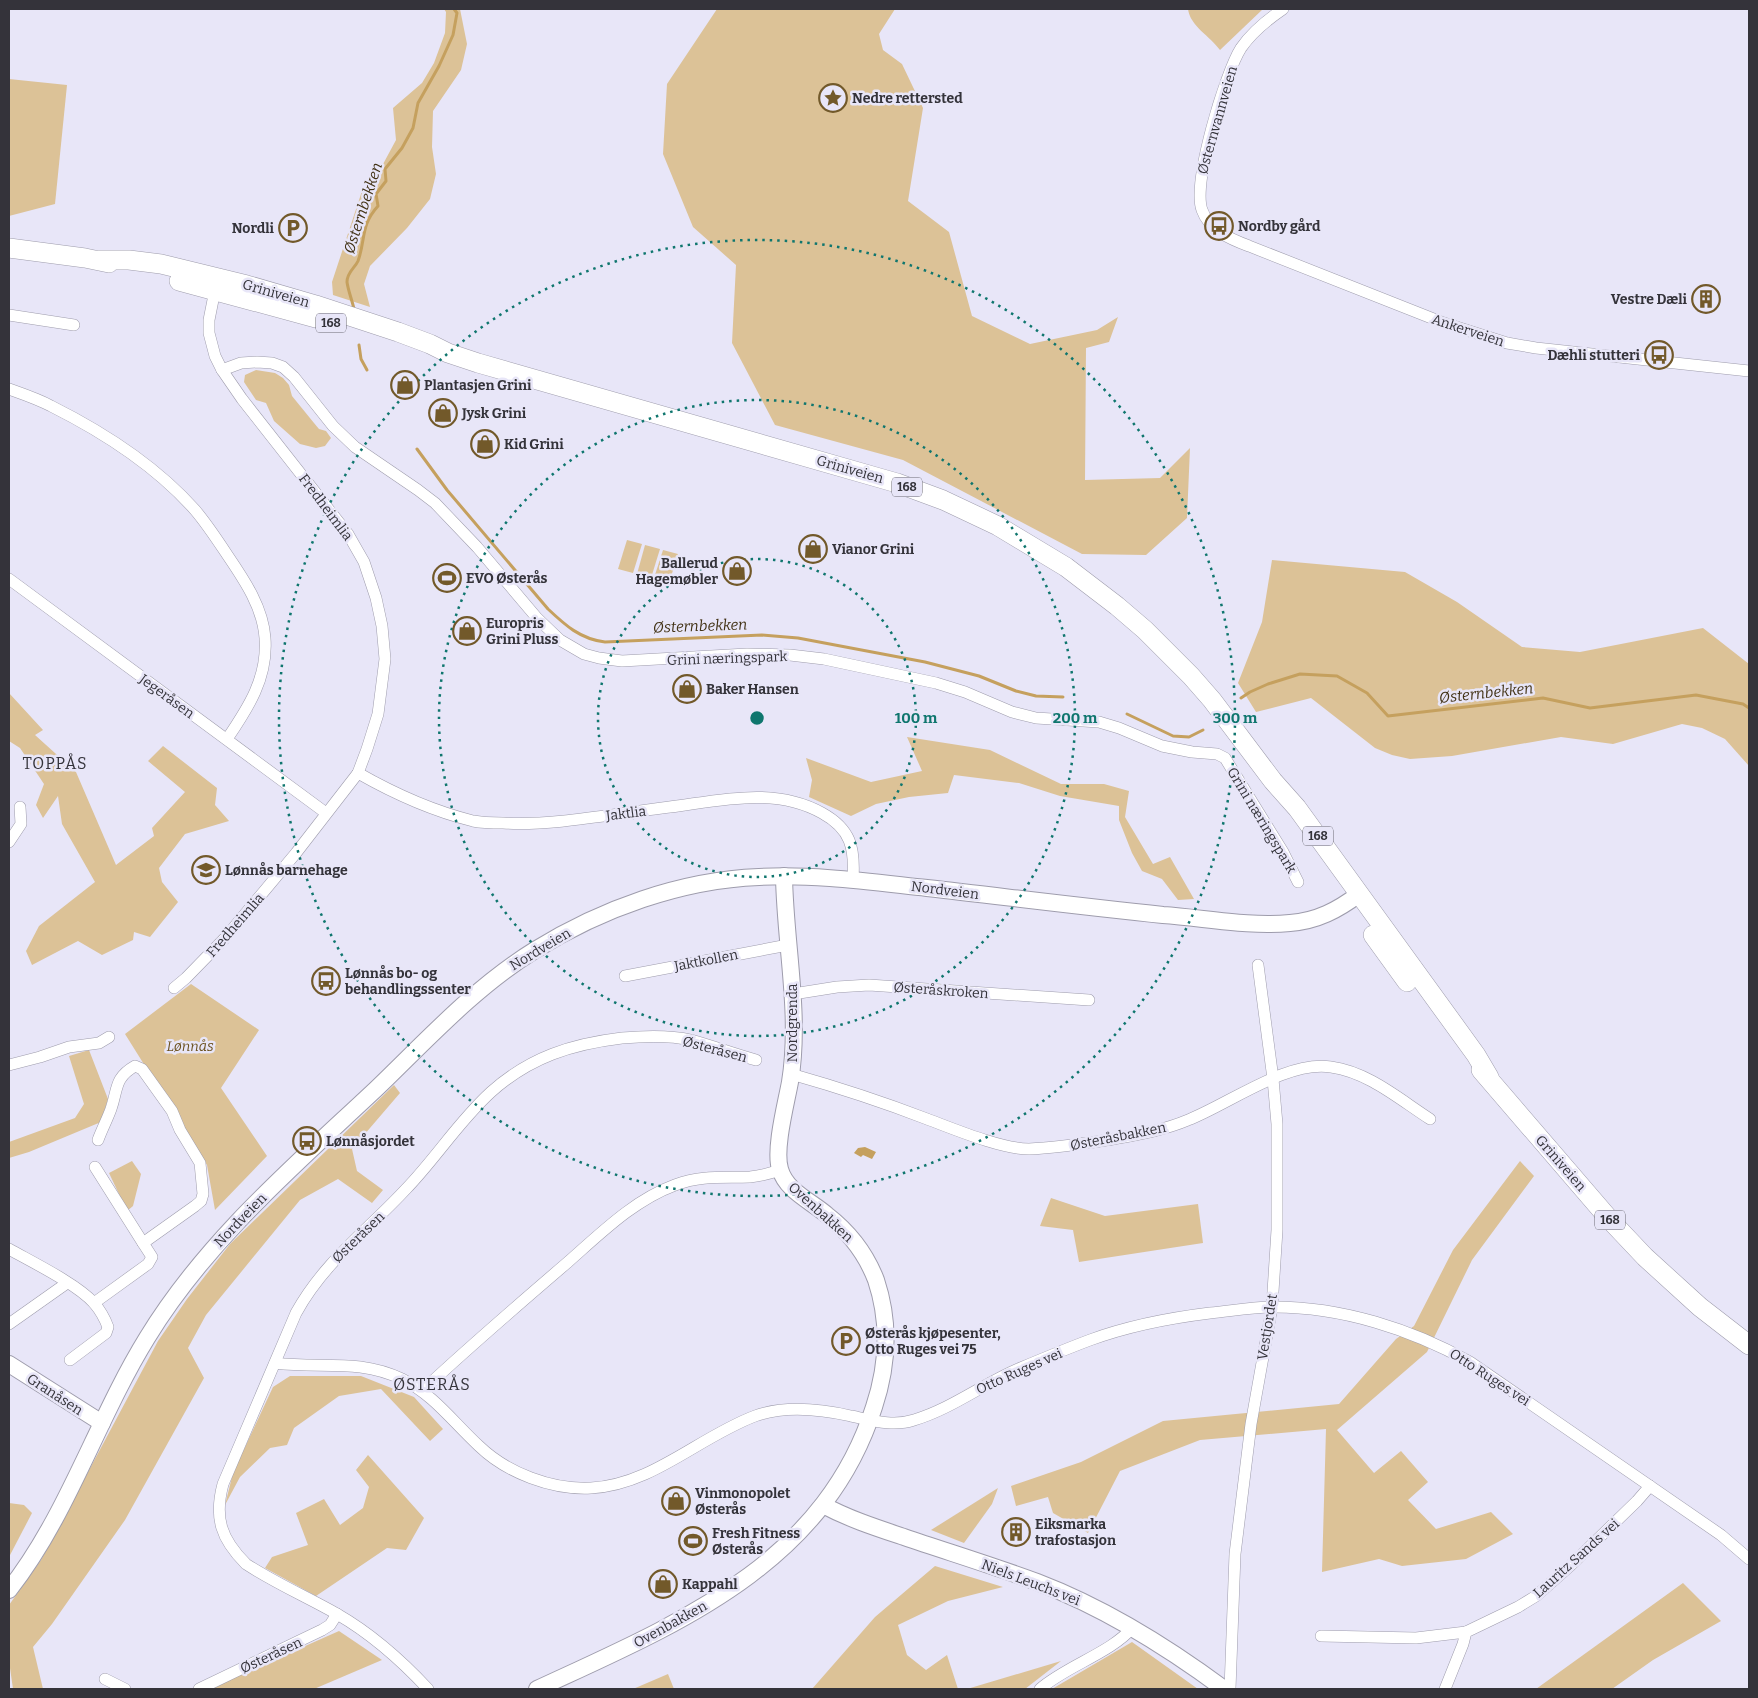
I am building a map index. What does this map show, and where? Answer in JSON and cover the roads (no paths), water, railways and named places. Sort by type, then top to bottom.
[{"type":"main road","name":"Griniveien","points":[[9,248],[98,260],[142,262],[429,352],[448,353],[880,478],[943,500],[998,526],[1066,567],[1111,601],[1191,676],[1212,700],[1273,781],[1297,808],[1354,898],[1390,960],[1471,1061],[1489,1077],[1644,1257],[1700,1307],[1749,1345]]},
{"type":"main road","name":"Nordveien","points":[[9,1590],[33,1557],[144,1342],[186,1279],[267,1192],[485,986],[532,952],[562,934],[626,905],[704,883],[738,878],[784,876],[853,879],[1102,908],[1254,923],[1289,923],[1320,918],[1354,898]]},
{"type":"main road","name":"Nordgrenda","points":[[780,1170],[779,1153],[791,1074],[793,994],[784,876]]},
{"type":"main road","name":"Ovenbakken","points":[[537,1689],[643,1640],[732,1588],[784,1548],[823,1505],[859,1445],[877,1399],[884,1366],[885,1311],[875,1279],[862,1250],[848,1233],[828,1215],[790,1187],[780,1170]]},
{"type":"main road","name":"Granåsen","points":[[11,1370],[102,1423]]},
{"type":"main road","name":"Niels Leuchs vei","points":[[823,1505],[840,1514],[886,1531],[1037,1582],[1103,1611],[1169,1650],[1224,1689]]},
{"type":"street","name":"Østernvannveien","points":[[1207,220],[1201,209],[1199,186],[1204,160],[1228,75],[1235,59],[1248,39],[1269,18],[1283,9]]},
{"type":"street","name":"Ankerveien","points":[[1207,220],[1218,231],[1236,241],[1444,324],[1484,337],[1536,348],[1749,371]]},
{"type":"street","name":"Fredheimlia","points":[[174,988],[192,973],[225,938],[296,853],[358,773],[374,727],[382,686],[384,659],[383,634],[376,598],[364,562],[348,534],[242,399],[222,370],[213,351],[209,333],[209,320],[217,284]]},
{"type":"street","points":[[9,314],[74,324]]},
{"type":"street","name":"Grini næringspark","points":[[222,370],[241,363],[257,362],[272,363],[283,367],[294,377],[334,426],[355,447],[435,503],[472,542],[537,618],[560,640],[577,651],[599,658],[622,661],[747,654],[790,655],[824,659],[936,682],[1012,712],[1036,718],[1099,722],[1119,728],[1162,746],[1192,752],[1217,754],[1225,758],[1283,852],[1298,882]]},
{"type":"street","points":[[9,389],[50,405],[109,439],[155,471],[195,510],[247,583],[259,611],[265,638],[263,666],[256,692],[227,739]]},
{"type":"street","name":"Jegeråsen","points":[[9,579],[326,813]]},
{"type":"street","name":"Jaktlia","points":[[358,773],[430,807],[475,822],[505,824],[542,822],[748,797],[781,798],[810,807],[835,820],[845,832],[850,842],[853,854],[853,879]]},
{"type":"street","points":[[9,842],[21,824],[20,807]]},
{"type":"street","name":"Jaktkollen","points":[[625,976],[788,945]]},
{"type":"street","name":"Vestjordet","points":[[1230,1689],[1235,1554],[1241,1492],[1272,1307],[1277,1230],[1277,1124],[1258,965]]},
{"type":"street","name":"Østeråskroken","points":[[793,994],[837,987],[870,985],[1089,1000]]},
{"type":"street","points":[[9,1064],[40,1057],[69,1047],[99,1043],[109,1037]]},
{"type":"street","name":"Østeråsen","points":[[428,1689],[390,1652],[368,1635],[337,1614],[246,1564],[235,1553],[222,1530],[219,1517],[219,1501],[223,1484],[296,1313],[326,1268],[408,1188],[475,1108],[492,1092],[526,1067],[548,1055],[574,1047],[610,1040],[640,1037],[690,1040],[756,1060]]},
{"type":"street","points":[[98,1140],[111,1108],[117,1083],[127,1070],[135,1066],[142,1069],[172,1112],[180,1130],[200,1163],[201,1201],[172,1224],[143,1243]]},
{"type":"street","name":"Østeråsbakken","points":[[791,1074],[870,1099],[971,1135],[1026,1149],[1060,1147],[1160,1130],[1213,1109],[1294,1070],[1310,1066],[1329,1066],[1353,1072],[1378,1084],[1430,1119]]},
{"type":"street","points":[[94,1303],[148,1264],[152,1257],[95,1167]]},
{"type":"street","name":"Ovenbakken","points":[[422,1390],[495,1324],[637,1205],[656,1193],[676,1184],[700,1178],[752,1177],[780,1170]]},
{"type":"street","points":[[9,1249],[67,1283],[94,1303],[108,1326],[106,1333],[70,1360]]},
{"type":"street","points":[[9,1324],[67,1283]]},
{"type":"street","name":"Otto Ruges vei","points":[[275,1363],[293,1365],[358,1365],[399,1377],[422,1390],[480,1447],[512,1470],[556,1485],[591,1488],[608,1486],[640,1476],[723,1430],[757,1415],[775,1411],[818,1410],[870,1421],[896,1423],[912,1421],[938,1410],[1014,1371],[1121,1330],[1193,1315],[1272,1307],[1310,1309],[1365,1320],[1403,1331],[1446,1348],[1527,1400],[1604,1456],[1721,1535],[1749,1559]]},
{"type":"street","name":"Lauritz Sands vei","points":[[1321,1636],[1416,1638],[1466,1632],[1518,1607],[1536,1596],[1571,1565],[1650,1486]]},
{"type":"street","name":"Østeråsen","points":[[199,1689],[322,1630],[330,1625],[337,1614]]},
{"type":"street","points":[[1040,1689],[1084,1660],[1124,1638],[1132,1627]]},
{"type":"street","points":[[1445,1689],[1466,1632]]},
{"type":"street","points":[[105,1679],[125,1689]]},
{"type":"waterway","name":"Østernbekken","points":[[354,309],[347,282],[348,275],[358,261],[368,220],[378,206],[376,194],[386,181],[385,169],[402,148],[413,128],[418,103],[439,66],[453,35],[457,13],[454,9]]},
{"type":"waterway","name":"Østernbekken","points":[[359,345],[361,359],[367,370]]},
{"type":"waterway","name":"Østernbekken","points":[[417,449],[447,490],[548,609],[567,626],[588,638],[605,642],[762,635],[798,638],[925,662],[979,676],[1016,691],[1036,696],[1063,697]]},
{"type":"waterway","name":"Østernbekken","points":[[1241,698],[1268,684],[1300,674],[1337,676],[1367,693],[1388,716],[1543,698],[1590,708],[1696,695],[1743,704],[1749,708]]},
{"type":"waterway","name":"Østernbekken","points":[[1127,714],[1173,736],[1189,737],[1203,730]]},
{"type":"place","name":"Nedre rettersted","points":[[833,98]]},
{"type":"place","name":"Nordby gård","points":[[1219,226]]},
{"type":"place","name":"Nordli","points":[[293,228]]},
{"type":"place","name":"Vestre Dæli","points":[[1706,299]]},
{"type":"place","name":"Dæhli stutteri","points":[[1659,355]]},
{"type":"place","name":"Plantasjen Grini","points":[[405,385]]},
{"type":"place","name":"Jysk Grini","points":[[443,413]]},
{"type":"place","name":"Kid Grini","points":[[485,444]]},
{"type":"place","name":"Vianor Grini","points":[[813,549]]},
{"type":"place","name":"Ballerud Hagemøbler","points":[[737,571]]},
{"type":"place","name":"EVO Østerås","points":[[447,578]]},
{"type":"place","name":"Europris Grini Pluss","points":[[467,631]]},
{"type":"place","name":"Baker Hansen","points":[[687,689]]},
{"type":"place","name":"Lønnås barnehage","points":[[206,870]]},
{"type":"place","name":"Lønnås bo- og behandlingssenter","points":[[326,981]]},
{"type":"place","name":"Lønnåsjordet","points":[[307,1141]]},
{"type":"place","name":"Østerås kjøpesenter, Otto Ruges vei 75","points":[[846,1341]]},
{"type":"place","name":"Vinmonopolet Østerås","points":[[676,1501]]},
{"type":"place","name":"Eiksmarka trafostasjon","points":[[1016,1532]]},
{"type":"place","name":"Fresh Fitness Østerås","points":[[693,1541]]},
{"type":"place","name":"Kappahl","points":[[663,1584]]},
{"type":"district","name":"TOPPÅS","points":[[55,763]]},
{"type":"district","name":"ØSTERÅS","points":[[432,1384]]},
{"type":"park label","name":"Lønnås","points":[[190,1046]]}]
